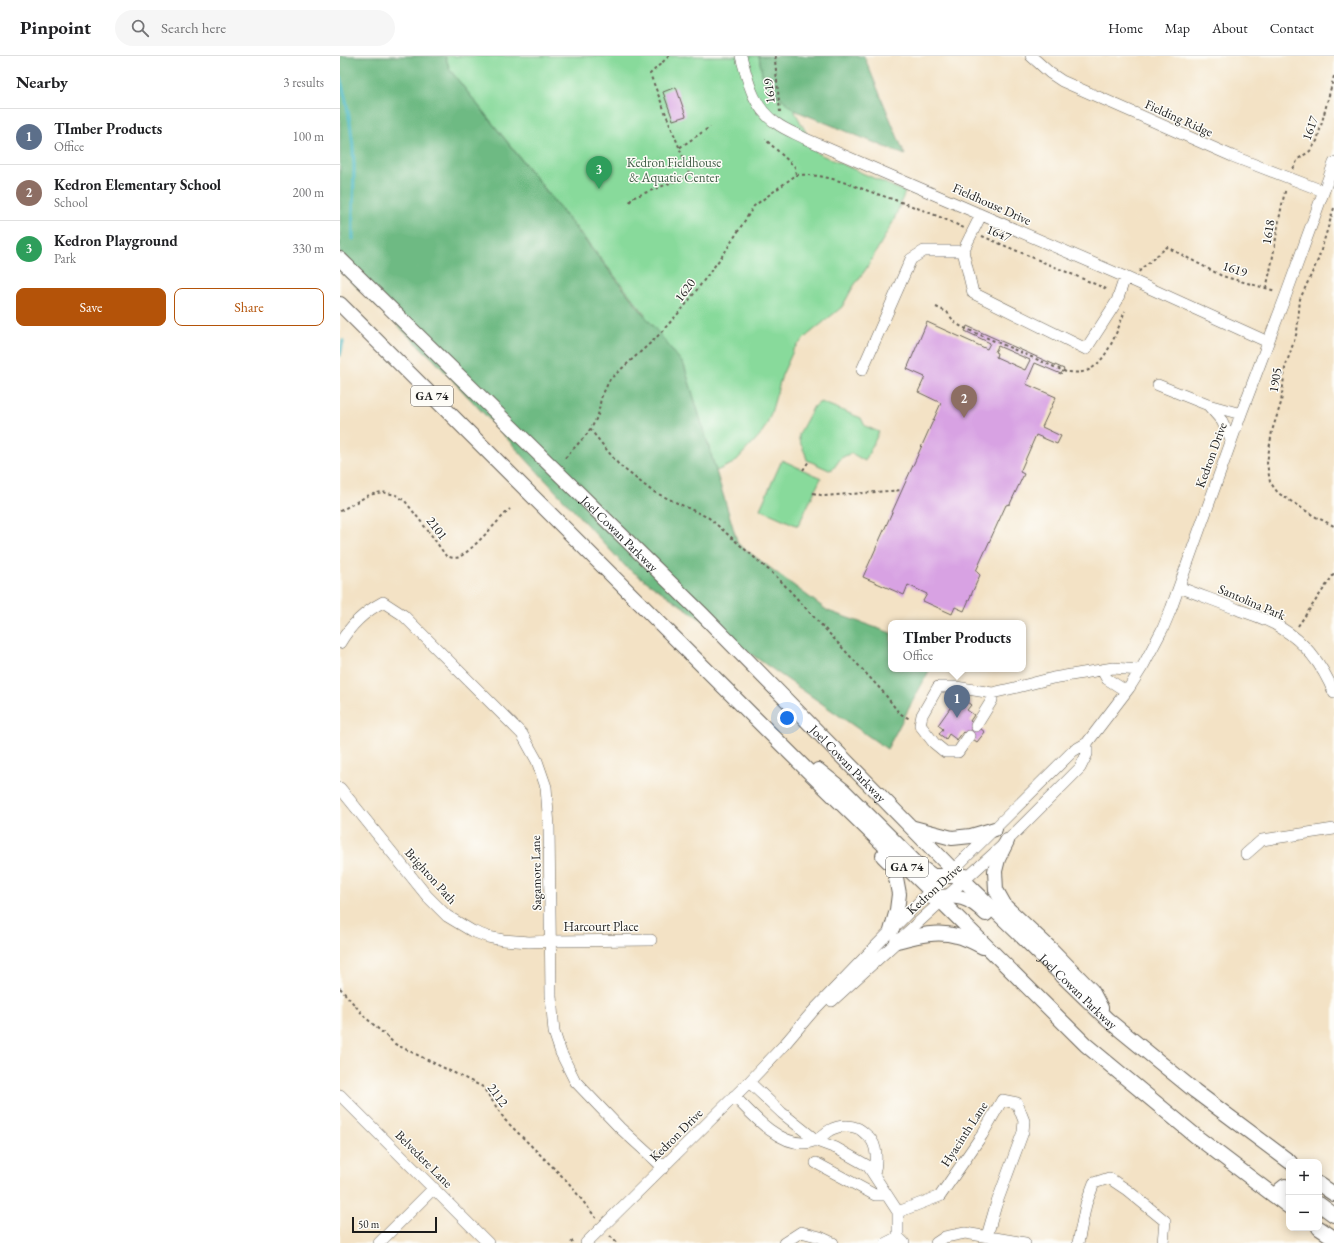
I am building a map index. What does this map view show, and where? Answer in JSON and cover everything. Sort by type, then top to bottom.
[{"type":"main road","name":"Joel Cowan Parkway","points":[[340,259],[702,614],[959,876],[1108,1020],[1195,1091],[1286,1159]]},
{"type":"main road","name":"GA 74","points":[[340,304],[808,771],[1086,1045],[1197,1137],[1284,1203]]},
{"type":"main road","points":[[791,754],[821,772],[843,790],[919,866],[933,876],[959,876]]},
{"type":"main road","points":[[808,771],[825,799],[894,867],[900,894],[894,936],[917,936],[938,933],[957,936],[990,950]]},
{"type":"main road","points":[[910,826],[929,833],[952,838],[971,836],[995,828]]},
{"type":"main road","points":[[1007,841],[998,859],[995,871],[996,890],[1005,906],[1050,948],[1092,991],[1108,1020]]},
{"type":"main road","points":[[936,897],[958,896],[975,903],[1084,1007],[1108,1020]]},
{"type":"main road","points":[[1284,1203],[1280,1190],[1284,1186],[1286,1186]]},
{"type":"main road","points":[[1322,1186],[1334,1194]]},
{"type":"main road","points":[[1322,1206],[1334,1215]]},
{"type":"main road","points":[[1322,1230],[1334,1238]]},
{"type":"street","name":"Fieldhouse Drive","points":[[741,56],[750,92],[762,110],[775,123],[806,139],[968,208],[1268,342]]},
{"type":"street","name":"Fielding Ridge","points":[[1031,56],[1050,73],[1062,81],[1232,156],[1323,191]]},
{"type":"street","name":"Kedron Drive","points":[[894,936],[959,876],[995,828],[1073,751],[1087,743],[1140,670],[1163,628],[1179,587],[1231,440],[1334,163]]},
{"type":"street","points":[[981,215],[963,252],[973,293],[1086,349],[1117,301],[1125,277]]},
{"type":"street","points":[[862,370],[911,259],[924,251],[963,252]]},
{"type":"street","points":[[1158,384],[1208,405],[1241,414]]},
{"type":"street","points":[[1208,405],[1222,421],[1231,440]]},
{"type":"street","name":"Santolina Park","points":[[1179,587],[1269,621],[1281,627],[1318,661],[1334,693]]},
{"type":"street","name":"Sagamore Lane","points":[[340,643],[345,634],[371,608],[383,602],[403,615],[522,734],[537,761],[546,787],[549,826],[551,996],[554,1032],[561,1053],[575,1080],[620,1128],[664,1168]]},
{"type":"street","points":[[969,736],[958,752],[945,752],[934,743],[920,725],[922,716],[938,687],[956,687],[992,693],[1053,678],[1113,668],[1140,670]]},
{"type":"street","points":[[1102,670],[1108,679],[1126,691]]},
{"type":"street","points":[[976,726],[992,700],[992,693]]},
{"type":"street","name":"Kedron Drive","points":[[586,1243],[664,1168],[784,1045],[894,936],[959,876],[1007,841],[1080,768],[1087,754],[1087,743]]},
{"type":"street","name":"Brighton Path","points":[[340,788],[410,877],[447,916],[488,937],[529,942],[551,940]]},
{"type":"street","points":[[1246,854],[1262,840],[1334,829]]},
{"type":"street","name":"Harcourt Place","points":[[551,940],[651,940]]},
{"type":"street","points":[[749,1082],[782,1113],[817,1141],[836,1148],[868,1166],[898,1212],[901,1240],[886,1243]]},
{"type":"street","name":"Belvedere Lane","points":[[340,1095],[488,1243]]},
{"type":"street","points":[[734,1096],[761,1123],[776,1134],[788,1140],[803,1143],[817,1141],[829,1131],[841,1126],[858,1128],[873,1141],[876,1157],[874,1174]]},
{"type":"street","name":"Hyacinth Lane","points":[[898,1212],[940,1196],[982,1135],[1002,1100],[1017,1103],[1024,1121],[1023,1132],[996,1204],[987,1236]]},
{"type":"street","points":[[816,1163],[875,1195],[887,1195]]},
{"type":"street","points":[[1078,1243],[1086,1204],[1094,1183],[1109,1178],[1127,1190],[1164,1221],[1162,1243]]},
{"type":"street","points":[[379,1243],[434,1188]]},
{"type":"street","points":[[784,1243],[801,1232],[820,1236],[833,1243]]},
{"type":"street","points":[[936,1243],[945,1237],[965,1233],[1025,1243]]},
{"type":"path","points":[[630,202],[632,198],[688,176],[689,170],[650,74],[669,56]]},
{"type":"path","name":"1619","points":[[775,123],[780,114],[775,60],[776,56]]},
{"type":"path","name":"1617","points":[[1289,179],[1298,159],[1310,151],[1317,141],[1334,76]]},
{"type":"path","points":[[680,148],[710,127]]},
{"type":"path","points":[[765,139],[795,167],[796,175]]},
{"type":"path","name":"1647","points":[[796,175],[810,174],[839,181],[910,205],[949,220],[973,232],[1119,294]]},
{"type":"path","name":"1620","points":[[565,458],[590,429],[598,415],[601,398],[610,379],[655,339],[680,312],[725,252],[754,206],[796,175]]},
{"type":"path","name":"1618","points":[[1266,288],[1270,276],[1281,207],[1289,179]]},
{"type":"path","name":"1905","points":[[1334,208],[1318,260],[1300,299],[1297,332],[1285,368],[1281,403],[1272,431],[1267,463],[1270,482],[1278,493],[1314,516],[1334,526]]},
{"type":"path","name":"1619","points":[[1135,282],[1141,269],[1168,247],[1222,276],[1300,299]]},
{"type":"path","points":[[936,306],[947,312],[955,323],[962,327],[1066,372],[1076,373],[1092,368],[1102,359],[1114,338],[1127,307]]},
{"type":"path","points":[[590,429],[619,465],[652,491],[709,518],[779,579],[884,693],[899,713],[920,725]]},
{"type":"path","points":[[804,470],[809,461]]},
{"type":"path","points":[[813,493],[824,496],[902,490]]},
{"type":"path","name":"2101","points":[[340,511],[369,495],[382,492],[396,495],[405,501],[446,556],[453,558],[459,557],[474,546],[510,509]]},
{"type":"path","points":[[1292,636],[1334,574]]},
{"type":"path","name":"2112","points":[[340,988],[365,1016],[395,1044],[483,1087],[505,1120],[568,1182],[602,1226]]},
{"type":"green space","points":[[340,56],[445,56],[450,70],[684,365],[738,544],[828,611],[888,632],[888,672],[928,672],[887,749],[626,567],[434,360],[340,271]]},
{"type":"green space","name":"Kedron Fieldhouse & Aquatic Center","points":[[445,56],[759,56],[763,80],[794,110],[817,153],[905,192],[893,222],[842,307],[809,334],[794,349],[782,375],[766,426],[760,435],[734,463],[716,471],[684,365],[644,319],[645,314],[450,70]]},
{"type":"green space","points":[[759,56],[864,56],[905,155],[794,110],[763,80]]},
{"type":"green space","points":[[821,402],[861,418],[865,426],[879,432],[865,461],[851,453],[841,458],[833,469],[829,470],[807,460],[799,440],[799,434],[814,406]]},
{"type":"green space","points":[[782,460],[821,478],[798,526],[760,509]]},
{"type":"building","points":[[676,87],[686,116],[673,120],[663,92]]},
{"type":"building","points":[[927,322],[987,349],[990,343],[965,331],[967,326],[1064,369],[1061,374],[1035,363],[1026,384],[1056,397],[1042,427],[1061,436],[1057,444],[1036,435],[1020,472],[1024,474],[1010,504],[1006,505],[976,571],[980,575],[964,611],[955,607],[952,614],[923,601],[927,594],[908,585],[904,595],[863,577],[941,403],[918,392],[925,377],[907,369]],"holes":[[[998,346],[1030,360],[1025,370],[996,357],[997,353],[995,352]]]},
{"type":"building","points":[[963,699],[971,705],[967,710],[974,715],[970,721],[985,732],[977,742],[963,732],[957,740],[949,734],[946,739],[939,734],[943,729],[938,725],[955,701],[959,704]]},
{"type":"waterway","points":[[340,77],[350,121],[353,143],[353,239]]},
{"type":"waterway","points":[[340,355],[343,341]]},
{"type":"place","name":"Kedron Playground","points":[[599,189]]},
{"type":"place","name":"Kedron Elementary School","points":[[964,418]]},
{"type":"place","name":"TImber Products","points":[[957,718]]}]
